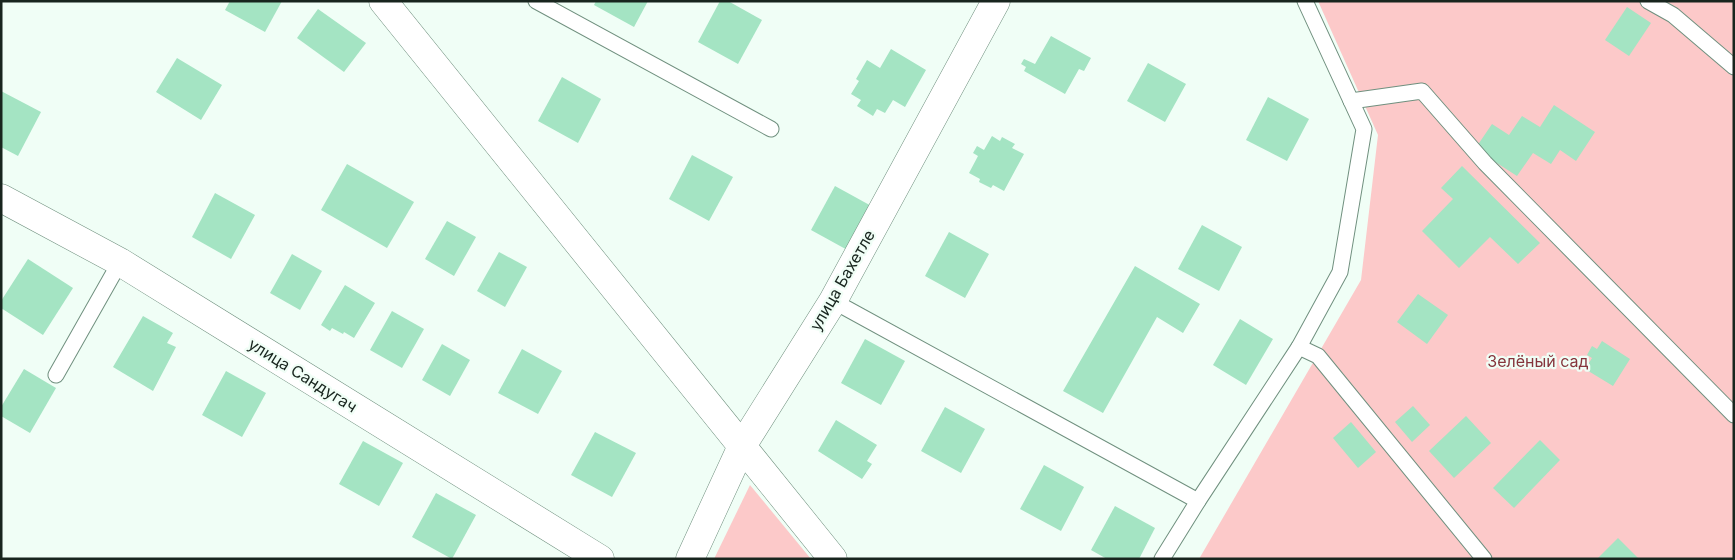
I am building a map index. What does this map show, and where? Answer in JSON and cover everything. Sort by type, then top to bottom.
[{"type":"street","points":[[383,1],[833,559]]},
{"type":"street","name":"улица Бахетле","points":[[690,559],[742,446],[833,300],[996,1]]},
{"type":"street","name":"улица Сандугач","points":[[1,198],[120,262],[600,559]]},
{"type":"lane","points":[[536,1],[771,129]]},
{"type":"lane","points":[[1162,559],[1299,347],[1340,272],[1364,129],[1305,1]]},
{"type":"lane","points":[[1648,1],[1673,15],[1734,67]]},
{"type":"lane","points":[[1351,101],[1422,92],[1485,163],[1734,415]]},
{"type":"lane","points":[[56,375],[120,262]]},
{"type":"lane","points":[[833,300],[1198,501]]},
{"type":"lane","points":[[1299,347],[1318,356],[1484,559]]},
{"type":"green space","name":"Зелёный сад","points":[[1318,1],[1734,1],[1734,559],[1199,559],[1361,280],[1378,135]]},
{"type":"green space","points":[[750,485],[811,559],[714,559]]},
{"type":"building","points":[[230,1],[282,1],[265,32],[225,10]]},
{"type":"building","points":[[596,1],[648,1],[634,27],[594,5]]},
{"type":"building","points":[[720,1],[728,1],[762,20],[738,64],[698,42]]},
{"type":"building","points":[[1627,7],[1651,23],[1629,56],[1605,40]]},
{"type":"building","points":[[318,9],[366,43],[344,72],[297,38]]},
{"type":"building","points":[[1051,36],[1091,58],[1084,71],[1079,69],[1065,94],[1024,71],[1026,67],[1021,64],[1024,59],[1035,64]]},
{"type":"building","points":[[891,49],[926,70],[905,107],[893,100],[885,113],[877,109],[873,116],[857,106],[861,100],[851,94],[859,81],[856,79],[867,60],[880,68]]},
{"type":"building","points":[[177,58],[222,85],[201,120],[156,92]]},
{"type":"building","points":[[1148,63],[1186,84],[1165,122],[1127,101]]},
{"type":"building","points":[[562,77],[601,99],[578,143],[538,121]]},
{"type":"building","points":[[1,91],[41,112],[18,156],[1,147]]},
{"type":"building","points":[[1268,97],[1309,119],[1287,161],[1246,140]]},
{"type":"building","points":[[1554,105],[1595,132],[1576,161],[1560,150],[1551,164],[1533,153],[1517,176],[1475,149],[1492,124],[1509,135],[1522,116],[1540,127]]},
{"type":"building","points":[[992,136],[1000,141],[1002,137],[1015,144],[1012,148],[1024,154],[1004,191],[993,185],[991,188],[979,182],[980,179],[969,173],[978,156],[973,153],[977,146],[984,150]]},
{"type":"building","points":[[692,155],[733,177],[709,221],[669,199]]},
{"type":"building","points":[[347,164],[414,202],[387,248],[321,210]]},
{"type":"building","points":[[1462,166],[1540,243],[1518,264],[1490,237],[1459,268],[1422,231],[1453,199],[1441,188]]},
{"type":"building","points":[[835,186],[875,208],[851,252],[811,230]]},
{"type":"building","points":[[215,193],[255,215],[231,259],[192,237]]},
{"type":"building","points":[[447,221],[476,237],[454,276],[425,259]]},
{"type":"building","points":[[1202,225],[1242,247],[1219,291],[1178,269]]},
{"type":"building","points":[[949,232],[989,254],[965,298],[925,276]]},
{"type":"building","points":[[499,252],[527,267],[505,307],[477,291]]},
{"type":"building","points":[[292,254],[322,271],[300,310],[270,293]]},
{"type":"building","points":[[28,259],[73,288],[43,335],[1,308],[1,301]]},
{"type":"building","points":[[1135,266],[1200,304],[1183,333],[1157,317],[1103,413],[1063,391]]},
{"type":"building","points":[[345,285],[375,303],[354,338],[332,328],[330,331],[321,325]]},
{"type":"building","points":[[1418,294],[1448,315],[1427,344],[1397,322]]},
{"type":"building","points":[[392,311],[424,329],[402,368],[370,350]]},
{"type":"building","points":[[143,316],[173,333],[167,343],[176,347],[153,391],[113,367]]},
{"type":"building","points":[[1240,319],[1273,339],[1246,385],[1213,365]]},
{"type":"building","points":[[865,339],[905,361],[881,405],[841,383]]},
{"type":"building","points":[[1602,341],[1630,359],[1613,386],[1585,369],[1592,358],[1587,355],[1592,346],[1597,349]]},
{"type":"building","points":[[442,344],[470,360],[450,396],[422,380]]},
{"type":"building","points":[[522,349],[562,371],[538,414],[498,393]]},
{"type":"building","points":[[24,369],[56,388],[30,433],[1,416],[1,407]]},
{"type":"building","points":[[226,371],[266,393],[242,437],[202,415]]},
{"type":"building","points":[[1413,406],[1430,425],[1412,442],[1395,422]]},
{"type":"building","points":[[945,407],[985,429],[961,473],[921,451]]},
{"type":"building","points":[[1466,416],[1491,443],[1454,478],[1429,451]]},
{"type":"building","points":[[836,420],[877,445],[867,461],[872,464],[862,479],[818,451]]},
{"type":"building","points":[[1351,422],[1376,452],[1358,468],[1333,438]]},
{"type":"building","points":[[595,432],[636,453],[612,497],[571,475]]},
{"type":"building","points":[[1540,440],[1560,460],[1514,508],[1493,488]]},
{"type":"building","points":[[363,441],[403,463],[379,506],[339,484]]},
{"type":"building","points":[[1044,465],[1084,487],[1061,531],[1020,509]]},
{"type":"building","points":[[436,493],[476,515],[452,559],[412,537]]},
{"type":"building","points":[[1115,506],[1155,528],[1139,559],[1107,559],[1091,550]]},
{"type":"building","points":[[1618,538],[1639,559],[1597,559]]}]
